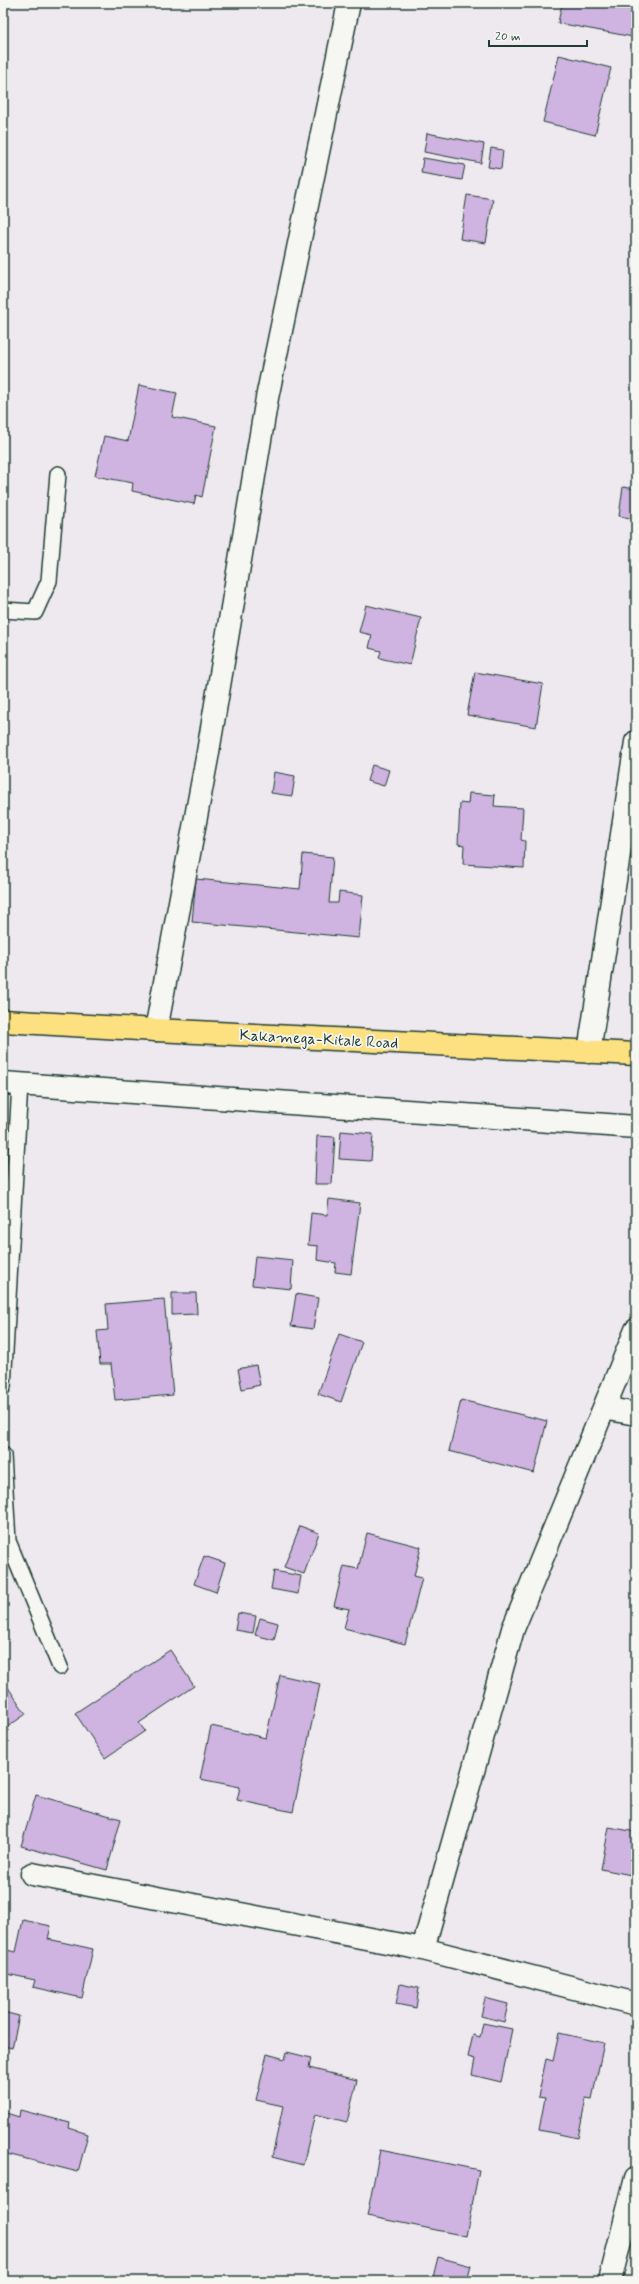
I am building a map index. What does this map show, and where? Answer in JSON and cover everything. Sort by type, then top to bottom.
[{"type":"highway","name":"Kakamega-Kitale Road","points":[[3,1021],[636,1054]]},
{"type":"street","points":[[156,1030],[208,750],[267,398],[349,3]]},
{"type":"street","points":[[589,1052],[636,742]]},
{"type":"street","points":[[12,1083],[636,1127]]},
{"type":"street","points":[[423,1949],[513,1629],[636,1330]]},
{"type":"street","points":[[604,1408],[636,1414]]},
{"type":"street","points":[[32,1874],[423,1949],[636,2004]]},
{"type":"street","points":[[610,2281],[636,2178]]},
{"type":"lane","points":[[3,610],[35,612],[49,581],[58,474]]},
{"type":"lane","points":[[3,1387],[12,1083]]},
{"type":"lane","points":[[3,1455],[8,1541],[60,1667]]},
{"type":"building","points":[[562,3],[636,3],[633,37],[558,23]]},
{"type":"building","points":[[559,55],[611,68],[595,135],[543,122]]},
{"type":"building","points":[[427,133],[484,144],[481,163],[424,152]]},
{"type":"building","points":[[491,148],[503,150],[501,169],[488,167]]},
{"type":"building","points":[[423,158],[465,165],[462,180],[421,173]]},
{"type":"building","points":[[467,195],[493,199],[486,243],[460,239]]},
{"type":"building","points":[[139,385],[177,393],[172,417],[216,426],[202,497],[196,495],[194,504],[132,491],[133,483],[95,476],[104,436],[128,441]]},
{"type":"building","points":[[623,487],[636,489],[636,519],[619,516]]},
{"type":"building","points":[[366,605],[421,618],[410,665],[379,658],[381,651],[369,648],[372,635],[359,632]]},
{"type":"building","points":[[475,672],[543,684],[536,727],[467,715]]},
{"type":"building","points":[[372,765],[389,770],[384,786],[367,781]]},
{"type":"building","points":[[274,772],[295,776],[292,796],[271,793]]},
{"type":"building","points":[[469,793],[495,795],[494,806],[523,808],[521,840],[525,841],[524,868],[463,864],[464,845],[458,844],[460,803],[468,804]]},
{"type":"building","points":[[303,854],[333,857],[329,903],[338,903],[339,892],[363,895],[359,938],[192,922],[196,879],[300,889]]},
{"type":"building","points":[[341,1131],[373,1134],[371,1161],[339,1159]]},
{"type":"building","points":[[317,1136],[335,1137],[332,1184],[315,1184]]},
{"type":"building","points":[[329,1199],[360,1203],[351,1274],[335,1272],[336,1263],[317,1260],[318,1246],[308,1245],[311,1213],[327,1215]]},
{"type":"building","points":[[255,1256],[293,1260],[291,1289],[252,1285]]},
{"type":"building","points":[[172,1293],[196,1293],[197,1314],[172,1315]]},
{"type":"building","points":[[296,1294],[318,1298],[313,1329],[291,1326]]},
{"type":"building","points":[[164,1299],[173,1395],[115,1400],[111,1364],[100,1364],[97,1331],[108,1330],[106,1304]]},
{"type":"building","points":[[339,1334],[362,1342],[341,1402],[318,1394]]},
{"type":"building","points":[[256,1365],[260,1385],[242,1389],[238,1369]]},
{"type":"building","points":[[461,1400],[547,1421],[534,1473],[449,1451]]},
{"type":"building","points":[[300,1526],[319,1533],[304,1574],[284,1567]]},
{"type":"building","points":[[367,1533],[421,1547],[414,1576],[422,1578],[405,1644],[344,1628],[349,1609],[334,1606],[344,1566],[358,1569]]},
{"type":"building","points":[[204,1556],[225,1563],[216,1592],[194,1584]]},
{"type":"building","points":[[274,1571],[301,1576],[298,1594],[271,1589]]},
{"type":"building","points":[[238,1613],[256,1616],[253,1633],[235,1630]]},
{"type":"building","points":[[260,1618],[278,1623],[274,1640],[255,1635]]},
{"type":"building","points":[[170,1650],[194,1686],[139,1723],[145,1731],[105,1758],[75,1713]]},
{"type":"building","points":[[280,1675],[320,1684],[293,1812],[237,1800],[240,1787],[200,1779],[211,1726],[266,1738]]},
{"type":"building","points":[[3,1680],[26,1714],[3,1730]]},
{"type":"building","points":[[36,1795],[121,1819],[107,1870],[21,1846]]},
{"type":"building","points":[[609,1827],[636,1832],[636,1876],[601,1869]]},
{"type":"building","points":[[23,1920],[51,1926],[48,1939],[93,1949],[82,1998],[33,1987],[35,1980],[3,1973],[6,1950],[16,1952]]},
{"type":"building","points":[[400,1984],[419,1988],[416,2008],[396,2004]]},
{"type":"building","points":[[485,1998],[508,2004],[504,2022],[481,2016]]},
{"type":"building","points":[[3,2012],[19,2016],[12,2048],[3,2046]]},
{"type":"building","points":[[483,2023],[512,2029],[501,2082],[472,2075],[475,2059],[468,2057],[473,2035],[480,2037]]},
{"type":"building","points":[[559,2033],[604,2043],[592,2099],[586,2098],[578,2138],[539,2130],[545,2098],[538,2097],[546,2059],[553,2061]]},
{"type":"building","points":[[287,2052],[311,2058],[309,2068],[357,2080],[347,2122],[315,2114],[303,2165],[272,2157],[283,2106],[256,2100],[267,2054],[285,2059]]},
{"type":"building","points":[[20,2110],[70,2123],[69,2128],[88,2134],[78,2172],[3,2153],[3,2112],[19,2117]]},
{"type":"building","points":[[380,2150],[479,2170],[466,2236],[367,2216]]},
{"type":"building","points":[[438,2257],[471,2266],[467,2281],[432,2281]]}]
